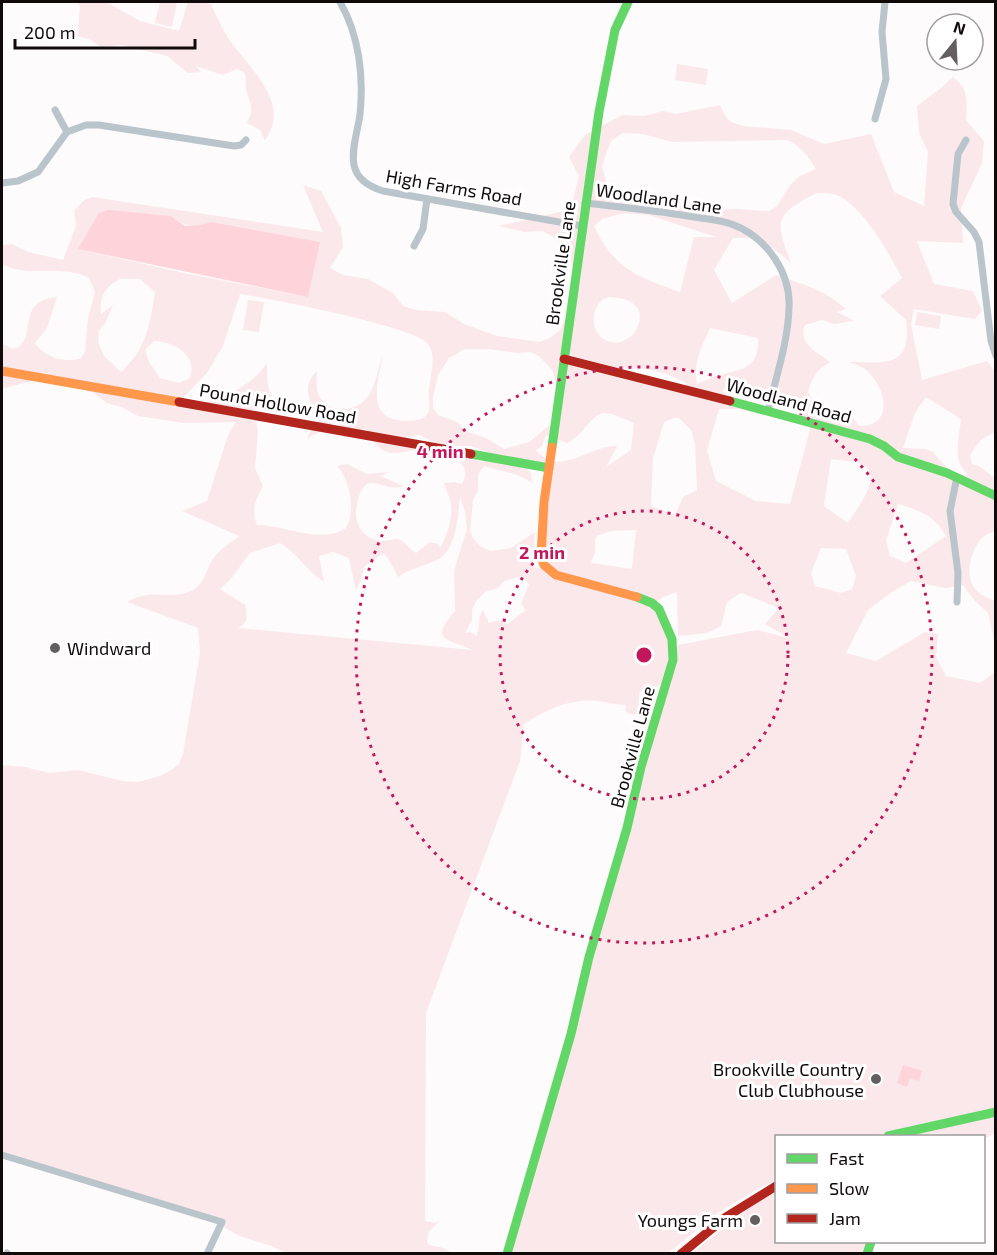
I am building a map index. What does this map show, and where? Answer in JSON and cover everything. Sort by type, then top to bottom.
[{"type":"street","name":"High Farms Road","points":[[340,2],[353,33],[360,71],[360,113],[353,155],[357,172],[364,182],[373,188],[582,226]]},
{"type":"street","name":"Brookville Lane","points":[[507,1254],[571,1034],[589,957],[673,660],[672,639],[659,609],[652,603],[628,594],[556,575],[544,565],[542,557],[541,538],[549,468],[585,203],[610,49],[615,30],[628,2]]},
{"type":"street","points":[[875,119],[886,79],[882,32],[885,2]]},
{"type":"street","points":[[55,110],[67,132]]},
{"type":"street","points":[[2,183],[18,182],[38,172],[67,132],[86,125],[99,124],[234,146],[241,145],[246,140]]},
{"type":"street","points":[[966,140],[958,154],[953,204],[956,212],[974,232],[979,242],[991,341],[996,356]]},
{"type":"street","points":[[414,246],[423,230],[428,199]]},
{"type":"street","name":"Woodland Lane","points":[[585,203],[630,207],[724,222],[747,232],[768,250],[785,279],[789,308],[787,330],[768,411]]},
{"type":"street","name":"Woodland Road","points":[[564,359],[870,439],[898,457],[957,477],[996,496]]},
{"type":"street","name":"Pound Hollow Road","points":[[2,371],[549,468]]},
{"type":"street","points":[[957,477],[950,511],[958,573],[957,602]]},
{"type":"street","points":[[910,1134],[996,1112]]},
{"type":"street","points":[[2,1155],[222,1222],[207,1254]]},
{"type":"street","points":[[681,1254],[720,1219],[775,1187]]},
{"type":"shaded area","points":[[76,2],[106,2],[140,21],[179,31],[188,2],[211,4],[228,38],[259,78],[271,100],[274,112],[273,123],[265,141],[260,130],[247,123],[251,109],[244,72],[237,69],[223,75],[196,66],[201,72],[188,73],[167,56],[122,45],[101,47],[91,40],[78,36],[80,6]]},
{"type":"shaded area","points":[[160,2],[177,2],[172,27],[155,23]]},
{"type":"shaded area","points":[[677,64],[708,69],[706,85],[675,80]]},
{"type":"shaded area","points":[[953,77],[964,91],[967,101],[966,120],[984,141],[982,163],[961,208],[963,243],[917,241],[934,284],[973,291],[982,311],[975,319],[914,309],[911,325],[922,380],[987,361],[995,372],[995,433],[980,441],[970,456],[972,464],[979,466],[995,478],[995,531],[978,543],[972,557],[970,572],[973,586],[978,592],[996,601],[995,1109],[878,1135],[775,1135],[775,1180],[719,1212],[668,1253],[511,1253],[678,645],[757,630],[790,638],[765,624],[779,608],[741,593],[727,602],[721,626],[707,633],[678,636],[677,592],[663,597],[652,605],[669,638],[670,647],[667,675],[661,684],[647,693],[640,691],[640,704],[648,714],[628,713],[625,711],[626,705],[577,701],[559,706],[524,724],[520,761],[426,1013],[425,1221],[435,1223],[440,1220],[428,1233],[427,1243],[444,1248],[451,1253],[285,1253],[238,1235],[222,1225],[2,1154],[2,765],[25,767],[49,773],[78,770],[122,781],[138,782],[160,776],[179,764],[183,754],[200,653],[198,628],[127,602],[144,595],[175,595],[191,591],[203,580],[217,554],[239,536],[182,511],[207,501],[228,435],[236,422],[184,423],[138,416],[107,403],[94,393],[49,376],[2,389],[2,344],[14,349],[22,344],[26,338],[31,313],[35,306],[44,300],[57,297],[47,328],[35,343],[44,352],[62,360],[81,358],[85,352],[88,318],[95,292],[89,278],[79,274],[23,270],[2,264],[2,245],[12,244],[28,252],[63,260],[76,226],[74,211],[83,201],[92,197],[323,232],[303,185],[321,191],[341,228],[343,247],[330,268],[343,275],[368,279],[393,293],[403,306],[416,310],[445,312],[464,324],[497,336],[539,342],[550,338],[560,330],[578,294],[570,255],[556,238],[542,231],[524,232],[499,226],[559,212],[570,212],[579,176],[569,157],[585,135],[622,115],[644,116],[663,111],[676,114],[720,105],[731,122],[743,126],[791,130],[824,144],[871,134],[894,192],[924,206],[928,152],[919,133],[917,106]],"holes":[[[623,133],[643,134],[672,142],[786,140],[803,151],[816,169],[800,176],[791,184],[777,206],[769,211],[736,209],[702,211],[617,191],[606,182],[602,166],[611,141]],[[817,193],[829,193],[846,200],[874,231],[902,278],[880,296],[906,320],[907,336],[905,347],[900,355],[884,362],[848,362],[866,370],[873,377],[882,395],[884,404],[882,413],[878,420],[870,425],[859,426],[849,413],[835,414],[824,411],[815,404],[808,392],[816,374],[830,362],[806,342],[803,331],[805,325],[822,320],[834,324],[854,321],[837,312],[846,309],[822,292],[776,275],[732,303],[714,270],[733,238],[751,239],[765,244],[791,263],[781,228],[786,213]],[[624,213],[649,215],[716,237],[694,237],[680,292],[629,270],[619,262],[602,241],[594,226],[602,219]],[[171,216],[190,226],[212,222],[319,242],[308,297],[184,273],[78,249]],[[120,279],[140,279],[155,292],[145,336],[136,354],[121,372],[104,356],[98,342],[99,331],[106,322],[113,305],[101,314],[101,303],[107,289]],[[240,294],[340,314],[418,337],[428,344],[433,357],[429,391],[430,404],[425,417],[412,421],[393,419],[384,414],[379,407],[377,388],[383,355],[369,395],[359,405],[352,408],[338,409],[321,399],[318,393],[317,371],[309,383],[308,395],[322,417],[307,439],[338,421],[344,438],[365,428],[376,444],[386,452],[398,453],[417,449],[402,438],[419,435],[459,460],[465,470],[462,484],[444,483],[451,503],[451,517],[440,548],[438,544],[430,542],[416,553],[400,540],[376,540],[365,534],[356,518],[359,496],[363,488],[371,483],[392,488],[404,486],[380,476],[390,472],[367,474],[347,464],[337,466],[342,471],[350,496],[351,513],[346,528],[336,533],[314,535],[257,525],[254,515],[255,505],[263,486],[255,468],[258,431],[253,411],[268,406],[283,410],[269,389],[267,363],[249,382],[226,396],[200,404],[174,407],[207,373],[223,346]],[[609,297],[631,302],[639,310],[640,316],[635,332],[620,342],[610,342],[603,338],[597,332],[594,316],[601,301]],[[710,328],[758,338],[758,348],[753,362],[743,369],[697,384],[697,363]],[[154,341],[177,347],[188,357],[191,364],[189,379],[179,383],[160,378],[149,362],[145,350]],[[465,349],[530,352],[539,356],[552,370],[561,416],[529,442],[504,449],[486,438],[466,431],[457,422],[438,415],[433,408],[438,375],[449,358]],[[619,368],[654,371],[672,376],[687,384],[669,387],[643,382]],[[742,382],[753,397],[767,399],[797,410],[806,418],[810,430],[790,504],[756,501],[716,481],[707,450],[719,409],[738,409],[759,413],[722,391],[731,384]],[[926,397],[961,419],[957,450],[963,470],[969,476],[950,471],[933,452],[925,449],[903,448],[915,413]],[[602,413],[612,414],[634,423],[631,450],[606,467],[617,446],[607,447],[565,461],[545,458],[536,450],[542,446],[546,435],[567,443],[577,437]],[[679,418],[691,430],[695,444],[697,490],[683,497],[675,515],[651,506],[653,458],[664,422]],[[449,446],[471,446],[495,455],[482,462]],[[831,459],[859,463],[867,468],[870,474],[867,491],[848,523],[824,506]],[[484,466],[518,475],[532,483],[531,474],[526,468],[552,468],[545,539],[550,566],[557,572],[533,567],[535,532],[511,548],[490,551],[480,546],[470,531],[473,500],[478,491],[478,474]],[[460,497],[467,529],[454,571],[455,611],[443,628],[442,634],[449,641],[473,650],[238,628],[246,621],[245,605],[220,589],[231,579],[250,553],[280,543],[324,582],[319,556],[333,552],[349,558],[356,590],[364,567],[384,554],[398,577],[443,556],[455,533]],[[898,504],[926,515],[937,523],[946,536],[906,563],[890,556],[886,541]],[[636,530],[632,569],[591,563],[597,536],[610,531]],[[821,548],[846,549],[856,576],[852,589],[841,593],[815,586],[811,573]],[[523,576],[529,584],[521,604],[526,611],[508,624],[501,620],[489,623],[483,610],[476,636],[471,632],[465,633],[472,620],[472,610],[476,601],[485,592],[498,588],[504,581]],[[911,581],[946,588],[963,585],[988,613],[995,644],[995,672],[980,683],[946,676],[936,657],[938,634],[925,632],[876,661],[846,653],[868,610]]]},
{"type":"shaded area","points":[[108,210],[171,216],[185,226],[212,222],[320,242],[308,297],[78,249],[99,213]]},
{"type":"shaded area","points":[[248,300],[264,302],[259,332],[243,330]]},
{"type":"shaded area","points":[[917,312],[941,316],[939,329],[915,325]]},
{"type":"shaded area","points":[[903,1065],[922,1071],[919,1081],[910,1078],[907,1087],[897,1083]]},
{"type":"shaded area","points":[[995,1114],[995,1133],[985,1138],[985,1135],[912,1135]]},
{"type":"shaded area","name":"Youngs Farm","points":[[775,1192],[775,1243],[867,1243],[862,1253],[691,1254],[760,1199]]},
{"type":"traffic: fast","points":[[552,447],[599,112],[615,30],[628,2]]},
{"type":"traffic: fast","points":[[730,401],[870,439],[898,457],[947,473],[996,496]]},
{"type":"traffic: fast","points":[[471,454],[549,468]]},
{"type":"traffic: fast","points":[[507,1254],[571,1034],[589,957],[673,660],[672,639],[659,609],[652,603],[637,597]]},
{"type":"traffic: fast","points":[[892,1135],[996,1112]]},
{"type":"traffic: fast","points":[[867,1254],[871,1243]]},
{"type":"traffic: slow","points":[[2,371],[179,402]]},
{"type":"traffic: slow","points":[[552,447],[544,502],[541,557],[544,565],[556,575],[637,597]]},
{"type":"traffic: jam","points":[[564,359],[730,401]]},
{"type":"traffic: jam","points":[[179,402],[471,454]]},
{"type":"traffic: jam","points":[[681,1254],[726,1217],[775,1187]]},
{"type":"place","name":"Windward","points":[[55,648]]},
{"type":"place","name":"Brookville Country Club Clubhouse","points":[[876,1079]]},
{"type":"place","name":"Youngs Farm","points":[[755,1220]]}]
